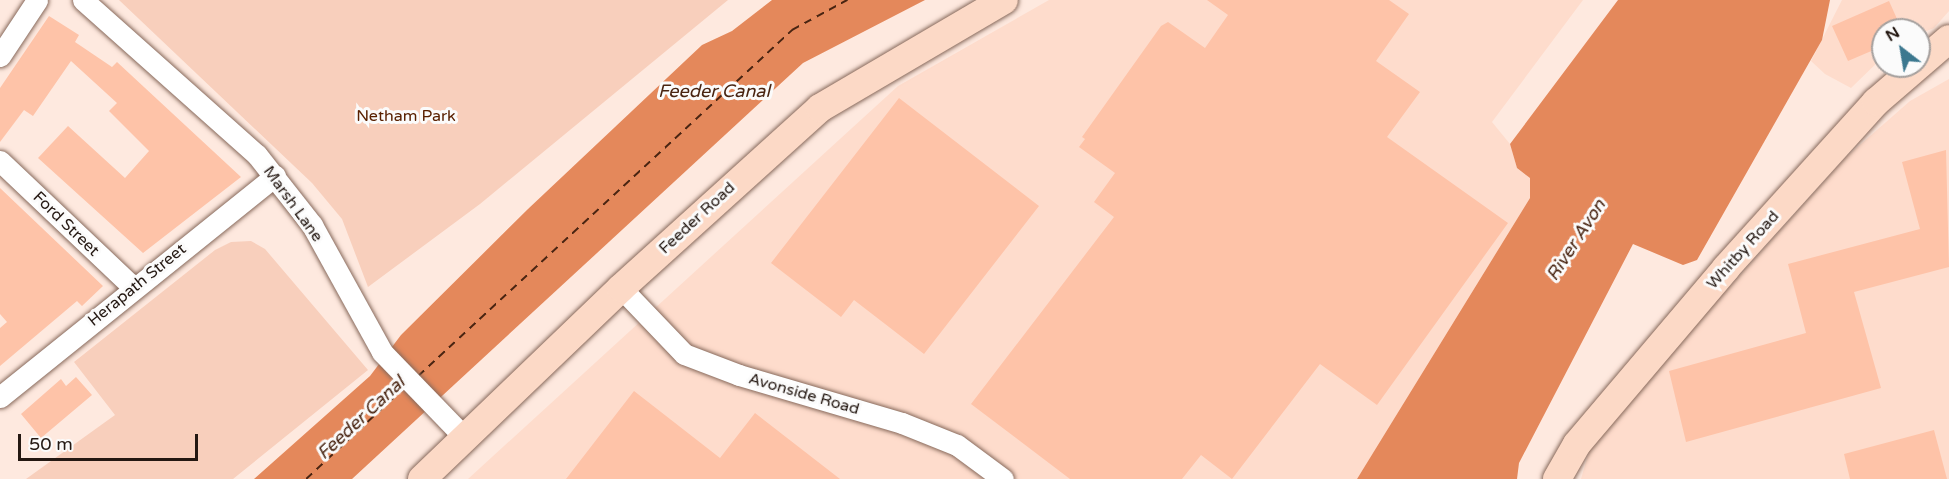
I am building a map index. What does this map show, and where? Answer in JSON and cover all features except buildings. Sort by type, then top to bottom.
[{"type":"street","points":[[0,56],[37,0]]},
{"type":"street","name":"Marsh Lane","points":[[83,0],[169,72],[275,176],[312,225],[382,352],[430,405],[465,438]]},
{"type":"street","name":"Feeder Road","points":[[422,479],[621,288],[820,108],[1004,0]]},
{"type":"street","name":"Whitby Road","points":[[1557,479],[1584,435],[1734,260],[1876,102],[1949,39]]},
{"type":"street","name":"Ford Street","points":[[0,160],[132,287]]},
{"type":"street","name":"Herapath Street","points":[[0,397],[132,287],[275,176]]},
{"type":"street","name":"Avonside Road","points":[[621,288],[684,354],[739,375],[902,423],[957,446],[1003,479]]},
{"type":"shaded area","points":[[1049,0],[1583,0],[1492,122],[1510,144],[1517,168],[1530,178],[1530,198],[1357,479],[468,479],[898,86]]},
{"type":"shaded area","points":[[1842,0],[1949,0],[1949,11],[1931,29],[1931,18],[1871,18],[1871,69],[1851,88],[1825,74],[1811,61]]},
{"type":"shaded area","points":[[1949,79],[1949,479],[1581,479],[1592,441],[1845,158],[1910,101]]},
{"type":"green space","name":"Netham Park","points":[[119,0],[728,0],[480,204],[368,287],[342,219],[312,183]]},
{"type":"green space","points":[[251,241],[265,249],[368,370],[233,479],[26,479],[115,415],[74,362],[215,250],[231,242]]},
{"type":"water","name":"Feeder Canal","points":[[772,0],[925,0],[803,63],[352,479],[254,479],[370,376],[401,335],[528,209],[702,45],[732,31]]},
{"type":"water","name":"River Avon","points":[[1618,0],[1830,0],[1822,40],[1697,260],[1683,265],[1633,244],[1519,463],[1517,479],[1357,479],[1530,198],[1530,178],[1517,168],[1510,144]]},
{"type":"ferry route","points":[[418,376],[792,30],[847,0]]},
{"type":"ferry route","points":[[306,479],[403,389]]}]
